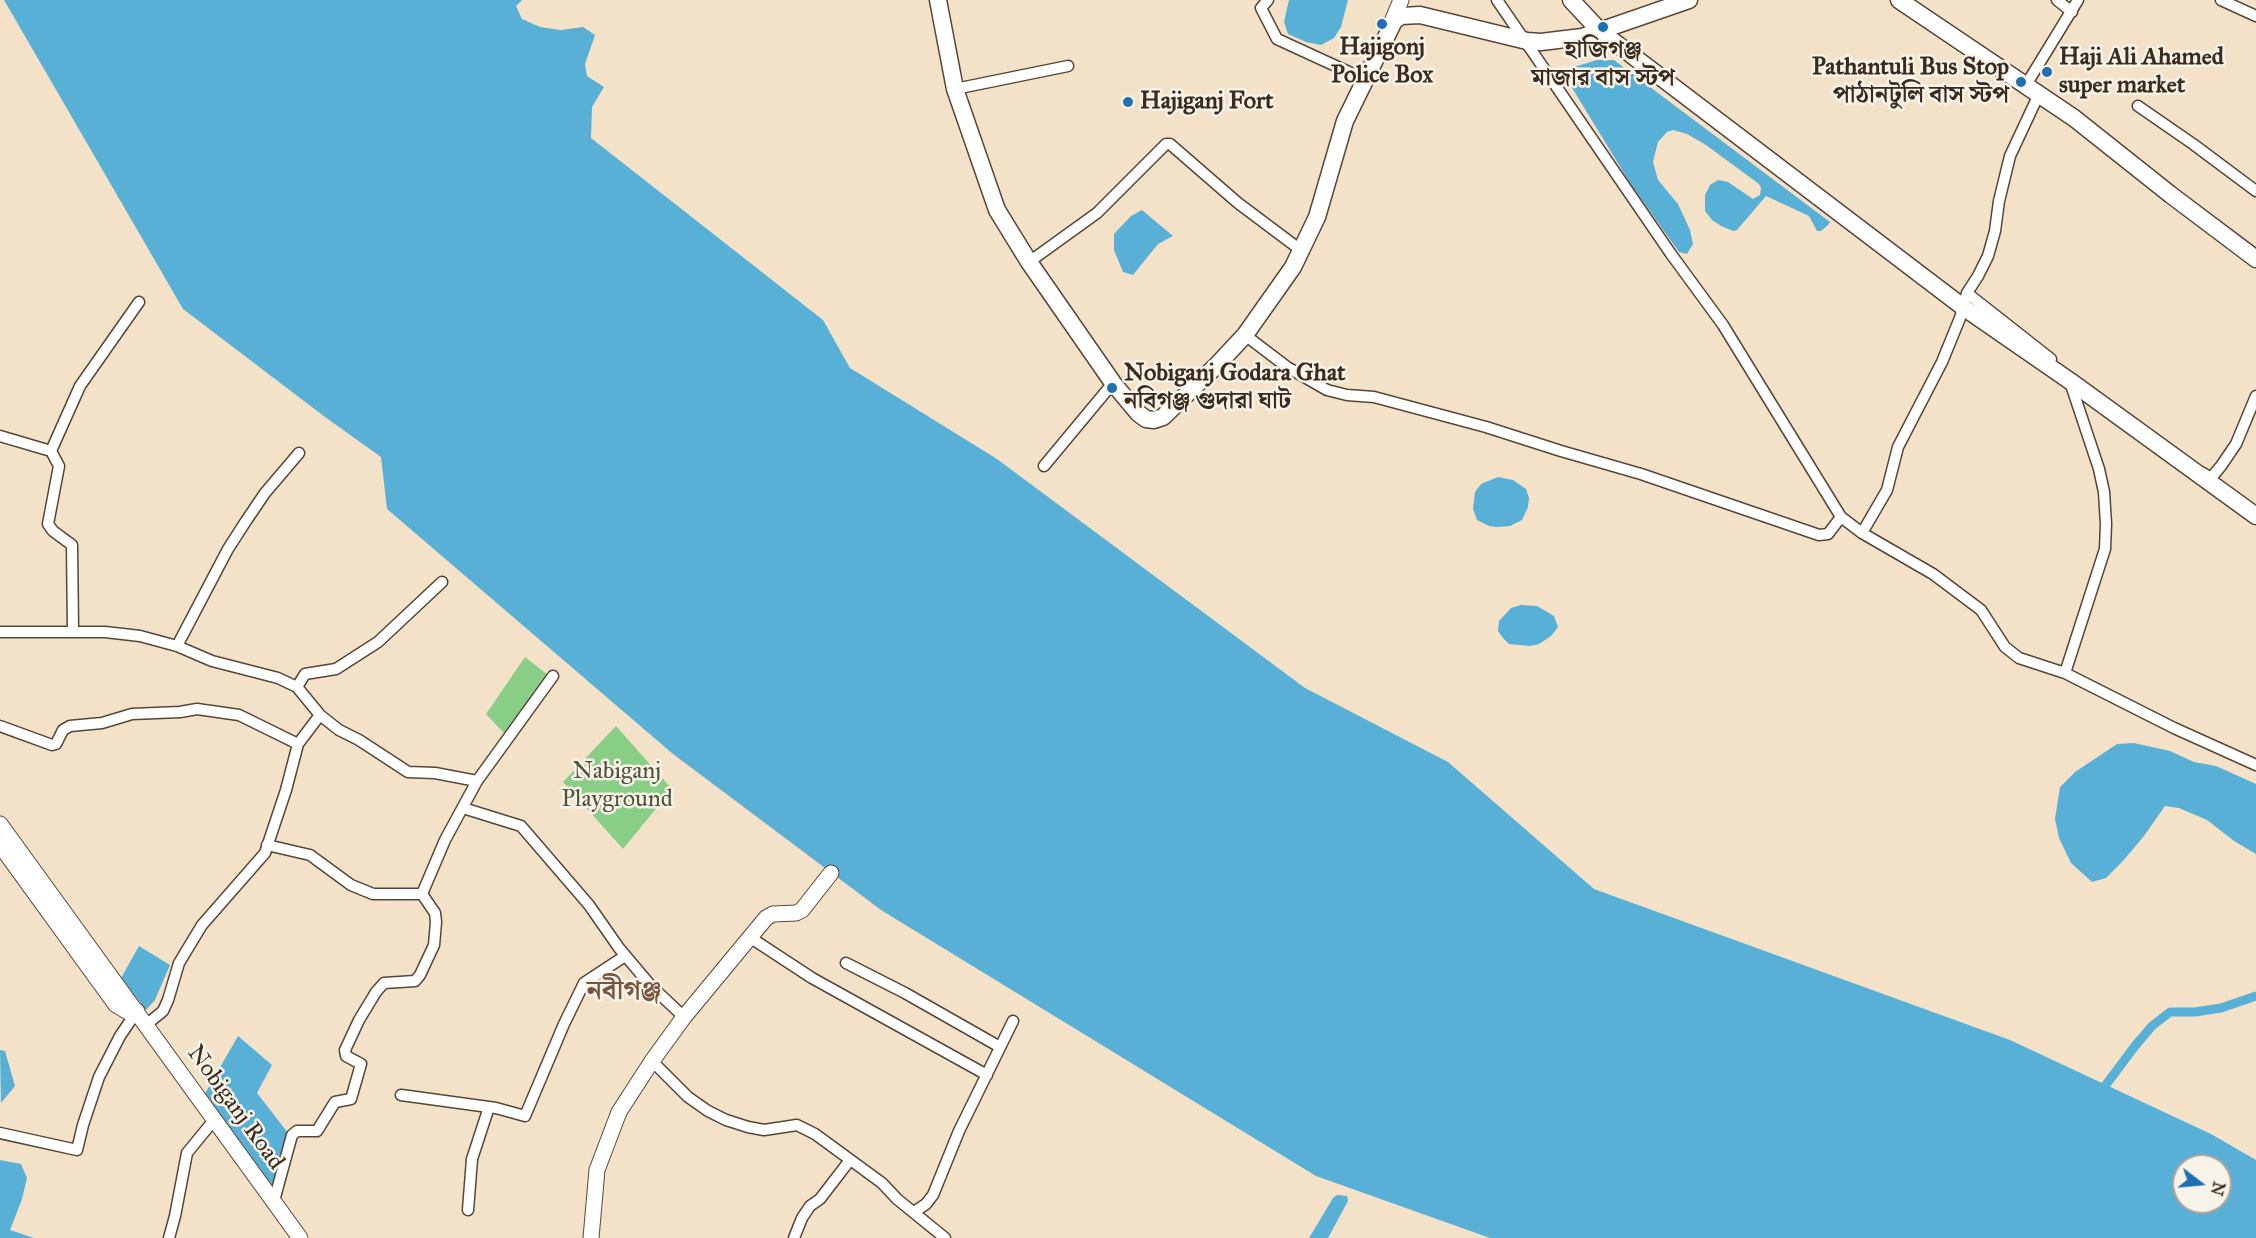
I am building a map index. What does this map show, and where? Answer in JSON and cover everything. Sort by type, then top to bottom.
[{"type":"main road","points":[[938,0],[955,89],[997,210],[1029,262],[1113,382],[1138,412],[1146,419],[1154,420],[1163,417],[1245,335],[1269,303],[1302,251],[1317,217],[1345,121],[1401,0]]},
{"type":"main road","points":[[1571,0],[1600,31],[1965,300],[2070,381],[2256,516]]},
{"type":"main road","points":[[1391,24],[1401,16],[1420,15],[1527,41],[1541,42],[1582,37],[1689,0]]},
{"type":"main road","points":[[1899,0],[2074,118],[2256,259]]},
{"type":"main road","name":"Nobiganj Road","points":[[0,824],[298,1236]]},
{"type":"main road","name":"Nobiganj Road","points":[[0,845],[116,1005],[128,1012],[136,1011]]},
{"type":"main road","points":[[591,1238],[597,1170],[619,1112],[652,1061],[684,1017],[770,915],[796,913],[802,910],[831,873]]},
{"type":"street","points":[[1268,0],[1261,9],[1277,39],[1364,79]]},
{"type":"street","points":[[1497,0],[1633,199],[1723,325],[1841,517],[1862,534],[1933,574],[1981,610],[2011,654],[2065,673],[2174,728],[2256,765]]},
{"type":"street","points":[[2057,0],[2072,12]]},
{"type":"street","points":[[1862,534],[1887,490],[1898,447],[1942,362],[1965,300],[1988,256],[2010,156],[2033,90],[2078,0]]},
{"type":"street","points":[[2221,0],[2256,16]]},
{"type":"street","points":[[955,89],[1068,66]]},
{"type":"street","points":[[2138,106],[2256,191]]},
{"type":"street","points":[[1029,262],[1097,213],[1166,144],[1170,144],[1238,203],[1302,251]]},
{"type":"street","points":[[1965,300],[2210,478],[2236,444],[2256,396]]},
{"type":"street","points":[[51,451],[80,386],[139,302]]},
{"type":"street","points":[[1245,335],[1287,367],[1327,390],[1347,395],[1374,397],[1486,427],[1561,452],[1641,474],[1820,535],[1828,534],[1841,517]]},
{"type":"street","points":[[2065,673],[2105,549],[2106,524],[2104,492],[2099,469],[2070,381]]},
{"type":"street","points":[[1044,466],[1113,382]]},
{"type":"street","points":[[0,436],[51,451],[59,466],[48,524],[72,546],[73,631]]},
{"type":"street","points":[[177,646],[240,531],[265,493],[299,453]]},
{"type":"street","points":[[297,687],[305,674],[336,669],[378,642],[442,582]]},
{"type":"street","points":[[0,632],[105,632],[140,636],[177,646],[212,661],[278,678],[297,687],[320,715],[339,730],[359,740],[408,772],[477,781]]},
{"type":"street","points":[[422,894],[445,840],[477,781],[553,676]]},
{"type":"street","points":[[0,726],[52,746],[56,744],[63,730],[70,726],[102,723],[132,714],[197,709],[239,715],[298,744]]},
{"type":"street","points":[[147,1025],[163,1011],[179,963],[202,925],[265,853],[286,790],[298,744],[320,715]]},
{"type":"street","points":[[463,808],[521,826],[589,905],[626,957],[651,986],[684,1017]]},
{"type":"street","points":[[267,844],[310,855],[351,885],[373,894],[422,894]]},
{"type":"street","points":[[274,1201],[292,1135],[297,1131],[317,1131],[335,1102],[351,1099],[361,1064],[346,1056],[345,1050],[376,992],[384,983],[415,981],[420,975],[434,945],[436,922],[435,913],[422,894]]},
{"type":"street","points":[[751,938],[812,978],[987,1075]]},
{"type":"street","points":[[402,1095],[489,1107],[525,1116],[564,1023],[584,983],[626,957]]},
{"type":"street","points":[[846,963],[905,993],[1000,1047]]},
{"type":"street","points":[[0,1133],[77,1150],[99,1077],[136,1011]]},
{"type":"street","points":[[914,1212],[926,1204],[933,1195],[959,1131],[1013,1021]]},
{"type":"street","points":[[652,1061],[688,1097],[708,1111],[748,1127],[764,1130],[797,1125],[815,1134],[882,1183],[888,1192],[940,1236]]},
{"type":"street","points":[[468,1210],[472,1160],[489,1107]]},
{"type":"street","points":[[169,1238],[187,1153],[214,1120]]},
{"type":"street","points":[[794,1238],[810,1206],[820,1199],[850,1160]]},
{"type":"green space","points":[[525,657],[548,675],[504,733],[486,714]]},
{"type":"green space","name":"Nabiganj Playground","points":[[616,726],[672,789],[623,849],[563,782]]},
{"type":"water","points":[[4,0],[522,0],[516,6],[522,19],[540,27],[561,30],[583,27],[595,35],[585,64],[587,76],[604,87],[592,107],[591,138],[823,320],[850,368],[997,459],[1305,688],[1448,762],[1594,889],[2010,1040],[2211,1134],[2256,1160],[2256,1238],[1490,1238],[1316,1176],[881,910],[673,754],[387,509],[381,457],[183,309]]},
{"type":"water","points":[[1289,0],[1348,0],[1341,27],[1334,38],[1321,45],[1306,42],[1288,34],[1284,22]]},
{"type":"water","points":[[1597,60],[1614,60],[1830,222],[1829,224],[1821,231],[1817,231],[1809,216],[1766,196],[1737,230],[1733,231],[1721,226],[1705,211],[1705,195],[1710,185],[1718,180],[1728,182],[1753,199],[1760,195],[1759,184],[1706,145],[1687,134],[1673,130],[1667,132],[1658,142],[1653,162],[1658,180],[1678,204],[1690,230],[1693,244],[1687,254],[1679,252],[1630,183],[1566,78],[1571,68]]},
{"type":"water","points":[[1142,210],[1173,236],[1158,244],[1133,275],[1123,272],[1114,250],[1114,234],[1131,216]]},
{"type":"water","points":[[1498,477],[1513,480],[1526,489],[1529,498],[1522,520],[1510,526],[1489,526],[1477,520],[1473,509],[1475,492],[1481,484]]},
{"type":"water","points":[[1521,605],[1537,606],[1554,616],[1558,627],[1551,636],[1539,644],[1530,646],[1509,644],[1503,638],[1498,631],[1499,621],[1511,608]]},
{"type":"water","points":[[2134,743],[2170,751],[2194,762],[2216,766],[2256,784],[2256,854],[2234,841],[2207,820],[2179,808],[2165,806],[2144,836],[2106,878],[2092,882],[2071,863],[2059,838],[2055,819],[2060,787],[2075,772],[2117,744]]},
{"type":"water","points":[[139,946],[170,965],[155,1000],[146,1010],[121,978]]},
{"type":"water","points":[[238,1036],[272,1065],[257,1093],[288,1133],[271,1194],[203,1097]]},
{"type":"water","points":[[0,1050],[5,1051],[15,1086],[1,1103]]},
{"type":"water","points":[[0,1160],[21,1164],[27,1178],[10,1230],[34,1238],[0,1238]]},
{"type":"water","points":[[1337,1195],[1347,1196],[1348,1201],[1328,1238],[1309,1238],[1333,1198]]},
{"type":"waterway","points":[[2099,1094],[2152,1026],[2170,1012],[2195,1012],[2221,1008],[2256,996]]},
{"type":"place","name":"Hajigonj Police Box","points":[[1382,24]]},
{"type":"place","name":"হাজিগঞ্জ মাজার বাস স্টপ","points":[[1603,27]]},
{"type":"place","name":"Haji Ali Ahamed super market","points":[[2047,72]]},
{"type":"place","name":"Pathantuli Bus Stop পাঠানটুলি বাস স্টপ","points":[[2021,82]]},
{"type":"place","name":"Hajiganj Fort","points":[[1128,102]]},
{"type":"place","name":"Nobiganj Godara Ghat নবিগঞ্জ গুদারা ঘাট","points":[[1112,388]]},
{"type":"district","name":"নবীগঞ্জ","points":[[624,992]]}]
